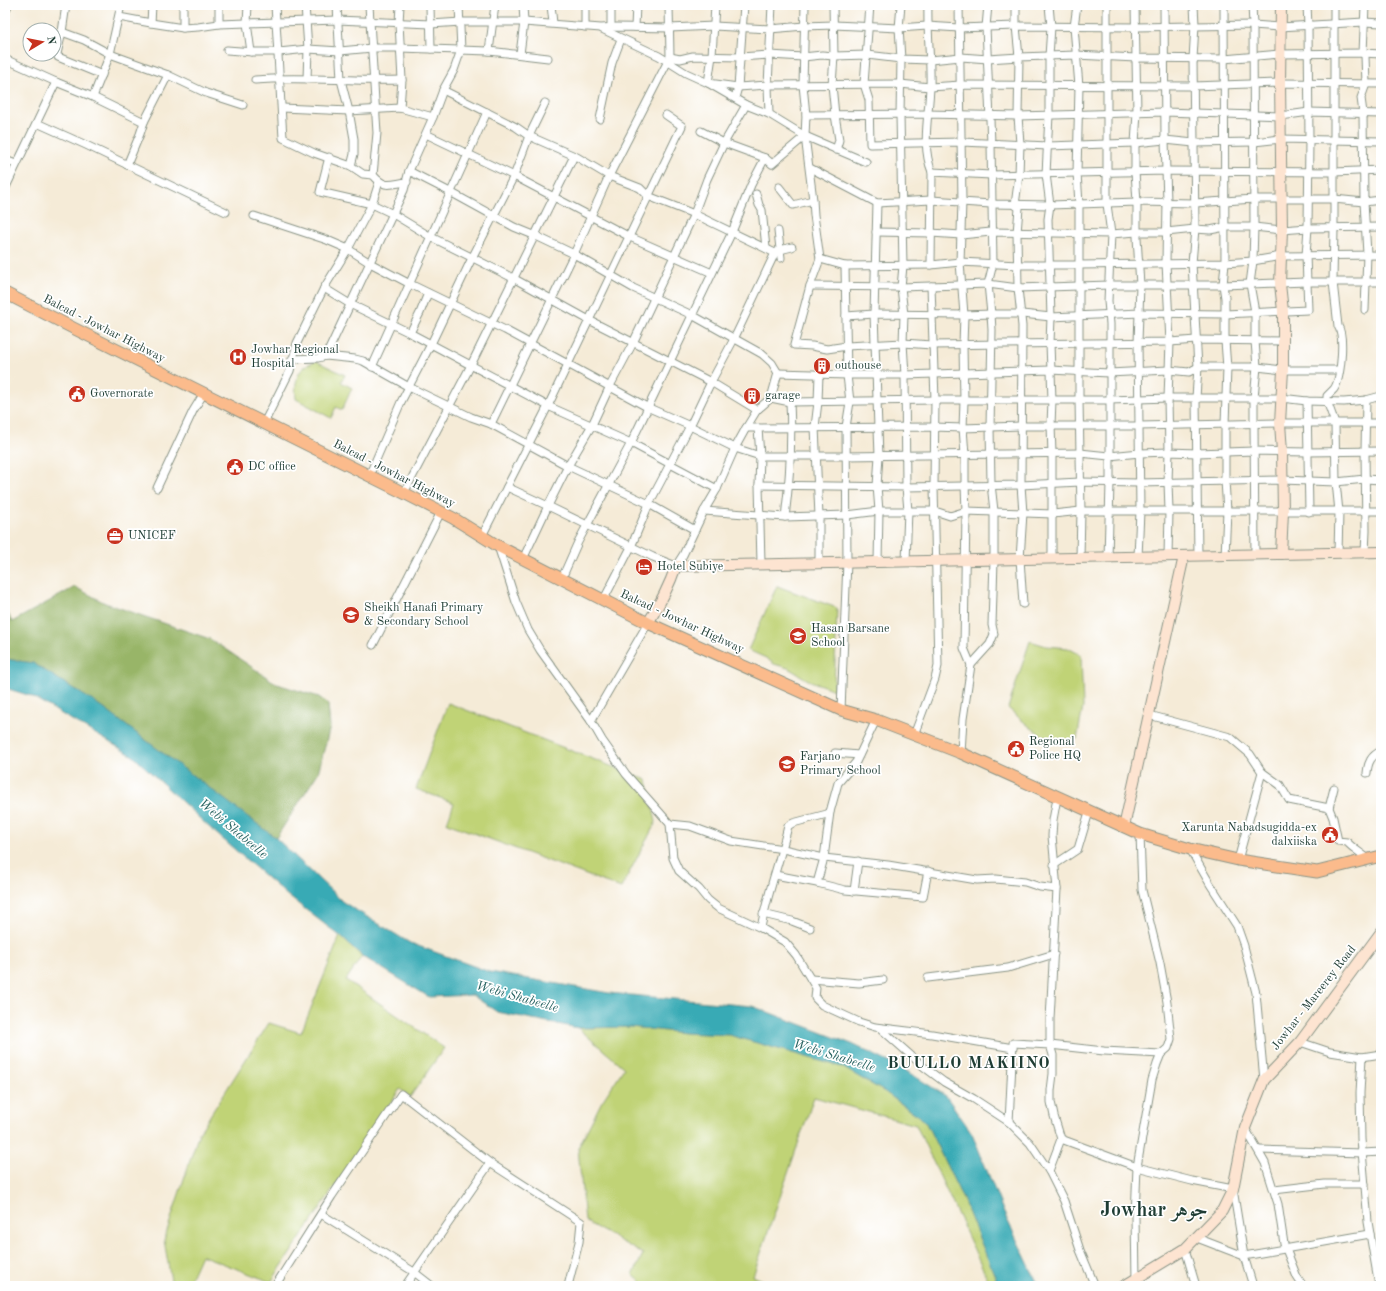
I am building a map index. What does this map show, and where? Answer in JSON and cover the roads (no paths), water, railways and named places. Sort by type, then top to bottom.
[{"type":"main road","name":"Balcad - Jowhar Highway","points":[[5,293],[404,493],[441,512],[498,546],[604,599],[648,623],[841,710],[876,720],[961,753],[1057,798],[1140,834],[1190,849],[1238,860],[1317,872],[1381,856]]},
{"type":"street","points":[[5,13],[8,5]]},
{"type":"street","points":[[66,5],[62,32],[84,40],[110,54],[168,75],[206,93],[243,105]]},
{"type":"street","points":[[93,97],[110,54],[121,5]]},
{"type":"street","points":[[151,23],[152,5]]},
{"type":"street","points":[[183,5],[183,28]]},
{"type":"street","points":[[219,5],[219,24]]},
{"type":"street","points":[[248,5],[247,23],[251,52]]},
{"type":"street","points":[[275,5],[283,138],[314,153],[351,166],[363,174],[374,175],[380,182],[386,185],[406,182]]},
{"type":"street","points":[[305,5],[308,50],[307,79]]},
{"type":"street","points":[[337,5],[341,80],[354,139],[354,154],[351,166]]},
{"type":"street","points":[[369,5],[377,133],[374,175]]},
{"type":"street","points":[[400,5],[399,23],[402,80],[400,108]]},
{"type":"street","points":[[430,5],[431,49]]},
{"type":"street","points":[[326,356],[404,190],[409,171],[426,134],[443,90],[454,70],[461,50],[460,5]]},
{"type":"street","points":[[489,51],[496,5]]},
{"type":"street","points":[[520,54],[524,22],[523,5]]},
{"type":"street","points":[[551,5],[553,23]]},
{"type":"street","points":[[585,5],[586,27]]},
{"type":"street","points":[[611,5],[611,27]]},
{"type":"street","points":[[635,27],[636,5]]},
{"type":"street","points":[[491,424],[574,254],[609,176],[669,59],[669,5]]},
{"type":"street","points":[[708,83],[712,56],[715,5]]},
{"type":"street","points":[[735,98],[738,87],[744,5]]},
{"type":"street","points":[[769,114],[768,85],[772,5]]},
{"type":"street","points":[[805,5],[803,57],[803,86],[806,115],[805,136],[820,259],[810,286],[794,345],[827,349],[847,346],[903,343],[963,345],[1170,342],[1196,340],[1282,341]]},
{"type":"street","points":[[833,5],[834,56],[832,85],[834,115],[839,140],[836,150]]},
{"type":"street","points":[[870,5],[864,84],[869,100],[870,144],[962,142],[1048,146],[1135,143],[1165,140],[1194,143],[1281,140],[1381,141]]},
{"type":"street","points":[[901,5],[899,28],[901,59],[900,115],[903,266],[901,287],[904,315],[903,343],[906,375],[905,427],[908,511],[906,561]]},
{"type":"street","points":[[928,5],[927,26],[930,60],[930,87],[927,161],[932,172],[931,265]]},
{"type":"street","points":[[960,5],[959,28],[961,57],[962,142],[960,262],[964,315],[963,428],[966,511],[964,648],[971,665],[963,719],[961,753]]},
{"type":"street","points":[[971,665],[990,644],[994,634],[992,625],[994,511],[991,484],[990,427],[992,344],[988,284],[993,264],[991,232],[991,143],[986,27],[988,5]]},
{"type":"street","points":[[1016,5],[1016,26],[1019,57],[1018,116],[1020,144],[1019,175],[1015,205],[1018,208],[1018,288],[1022,314],[1021,485],[1023,513],[1020,559],[1023,604]]},
{"type":"street","points":[[1049,5],[1051,27],[1049,56],[1050,115],[1046,174],[1050,205],[1048,232],[1051,317],[1050,370],[1052,400],[1052,559]]},
{"type":"street","points":[[1077,5],[1074,27],[1079,86],[1077,173],[1079,204],[1080,482],[1082,511],[1080,558]]},
{"type":"street","points":[[1107,5],[1107,204],[1112,234],[1109,314],[1110,483],[1108,558]]},
{"type":"street","points":[[1135,5],[1137,113],[1135,172],[1140,285],[1138,342],[1140,399],[1140,511],[1138,557]]},
{"type":"street","points":[[1164,5],[1164,85],[1167,202],[1166,285],[1170,342],[1168,370],[1168,556]]},
{"type":"street","points":[[1194,5],[1195,25],[1193,86],[1195,229],[1192,263],[1198,367],[1196,398],[1198,556]]},
{"type":"street","points":[[1224,5],[1225,263],[1223,285],[1225,298],[1225,341],[1227,368],[1225,424],[1225,481],[1227,511],[1225,556]]},
{"type":"street","points":[[1252,5],[1254,25],[1254,227],[1253,261],[1250,284],[1255,312],[1257,367],[1254,398],[1256,511],[1255,555]]},
{"type":"street","points":[[1281,5],[1280,172],[1282,230],[1280,284],[1283,311],[1283,370],[1280,423],[1283,512],[1281,554]]},
{"type":"street","points":[[846,316],[874,314],[1022,314],[1051,317],[1140,313],[1225,314],[1308,310],[1306,255],[1308,228],[1309,140],[1307,5]]},
{"type":"street","points":[[1334,5],[1333,282],[1338,326],[1341,331],[1342,360],[1334,389],[1327,396],[1327,401],[1335,423],[1336,482],[1339,512],[1338,553]]},
{"type":"street","points":[[1365,5],[1363,53],[1365,56],[1366,84],[1361,98],[1364,141],[1364,228],[1367,254],[1365,310]]},
{"type":"street","points":[[118,16],[183,28],[219,24],[306,20],[431,24],[461,22],[524,22],[553,23],[601,28],[670,28],[714,26],[770,29],[834,25],[899,28],[927,26],[959,28],[1016,26],[1135,27],[1195,25],[1254,25],[1280,27],[1364,22],[1381,23]]},
{"type":"street","points":[[601,28],[621,39],[669,59],[686,73],[708,83],[746,105],[769,114],[788,124],[805,136],[866,162]]},
{"type":"street","points":[[600,119],[612,63],[621,39]]},
{"type":"street","points":[[227,50],[279,52],[400,48],[489,51],[548,58]]},
{"type":"street","points":[[669,59],[680,59],[693,56],[740,57],[770,55],[803,57],[822,54],[834,56],[867,55],[901,59],[930,60],[961,57],[988,59],[1076,55],[1136,58],[1224,59],[1280,54],[1381,54]]},
{"type":"street","points":[[5,59],[93,97],[144,122]]},
{"type":"street","points":[[62,59],[102,75]]},
{"type":"street","points":[[127,165],[144,122],[168,75]]},
{"type":"street","points":[[255,80],[279,78],[373,81],[402,80]]},
{"type":"street","points":[[5,189],[56,82]]},
{"type":"street","points":[[708,83],[738,87],[768,85],[803,86],[864,84],[900,84],[930,87],[961,85],[1225,86],[1280,83],[1381,84]]},
{"type":"street","points":[[443,90],[516,127],[529,136],[577,157],[609,176],[640,188],[648,196],[694,214],[779,253],[792,247]]},
{"type":"street","points":[[369,476],[401,402],[451,304],[493,215],[514,176],[529,136],[545,103]]},
{"type":"street","points":[[523,559],[568,466],[592,425],[610,386],[633,343],[694,214],[707,179],[724,143],[746,105]]},
{"type":"street","points":[[282,108],[349,111],[400,108],[433,117]]},
{"type":"street","points":[[372,367],[452,193],[487,112]]},
{"type":"street","points":[[806,115],[928,114],[1018,116],[1165,112],[1281,116],[1309,112],[1381,114]]},
{"type":"street","points":[[482,536],[568,365],[682,126],[666,115]]},
{"type":"street","points":[[37,123],[226,212]]},
{"type":"street","points":[[701,130],[724,143],[765,158],[772,164],[805,136]]},
{"type":"street","points":[[426,134],[514,176],[630,237],[712,273]]},
{"type":"street","points":[[404,493],[492,324],[513,278],[536,236],[574,156]]},
{"type":"street","points":[[329,157],[320,192],[372,204],[393,214],[432,237],[513,278],[551,300],[711,382],[757,410]]},
{"type":"street","points":[[562,578],[587,525],[631,443],[732,232],[751,185],[765,158]]},
{"type":"street","points":[[5,160],[16,164]]},
{"type":"street","points":[[810,168],[877,203],[931,200],[991,204],[1050,205],[1137,202],[1195,203],[1254,199],[1334,199],[1364,202],[1381,200]]},
{"type":"street","points":[[932,172],[1019,175],[1166,171],[1334,172],[1381,170]]},
{"type":"street","points":[[409,171],[514,227],[574,254],[654,298],[692,315],[762,354],[772,363],[778,373],[771,398],[757,410],[735,448],[717,488],[676,566],[671,582],[661,603],[591,721]]},
{"type":"street","points":[[264,423],[290,371],[297,343],[324,288],[348,249],[372,204],[380,182]]},
{"type":"street","points":[[779,187],[793,205],[813,200]]},
{"type":"street","points":[[756,194],[762,210],[766,248]]},
{"type":"street","points":[[877,203],[874,314],[879,456],[878,562]]},
{"type":"street","points":[[254,216],[327,240],[348,249],[370,263],[492,324],[647,407],[735,448],[760,456],[935,456],[1080,453],[1109,456],[1169,452],[1381,451]]},
{"type":"street","points":[[876,232],[931,233],[961,236],[991,232],[1112,234],[1166,232],[1195,229],[1210,230],[1225,227],[1254,227],[1282,230],[1308,228],[1381,227]]},
{"type":"street","points":[[604,599],[631,547],[649,504],[779,253],[778,231]]},
{"type":"street","points":[[820,259],[845,266],[903,266],[960,262],[1018,265],[1111,265],[1225,263],[1253,261],[1281,256],[1306,255],[1381,255]]},
{"type":"street","points":[[841,710],[847,562],[847,486],[845,456],[846,427],[850,402],[847,375],[845,266]]},
{"type":"street","points":[[810,286],[846,285],[901,287],[988,284],[1018,288],[1110,285],[1223,285],[1307,282],[1381,282]]},
{"type":"street","points":[[914,735],[935,679],[938,666],[934,486],[935,400],[931,286]]},
{"type":"street","points":[[324,288],[350,304],[410,333],[548,406],[631,443],[662,461],[717,488]]},
{"type":"street","points":[[410,333],[428,293]]},
{"type":"street","points":[[292,360],[326,356],[363,361],[409,387],[471,418],[491,424],[568,466],[649,504],[695,530]]},
{"type":"street","points":[[778,373],[906,375],[1050,370],[1080,373],[1168,370],[1189,372],[1198,367],[1257,367],[1283,370],[1339,370]]},
{"type":"street","points":[[819,374],[816,427],[819,563]]},
{"type":"street","points":[[157,488],[193,411],[204,393]]},
{"type":"street","points":[[771,398],[790,402],[1110,400],[1168,398],[1281,398],[1307,401],[1344,402],[1366,400],[1381,396]]},
{"type":"street","points":[[1365,552],[1366,400]]},
{"type":"street","points":[[1307,401],[1309,512]]},
{"type":"street","points":[[786,517],[790,457],[790,402]]},
{"type":"street","points":[[746,428],[934,426],[963,428],[1051,425],[1080,427],[1280,423],[1381,423]]},
{"type":"street","points":[[758,428],[760,456],[759,485],[761,515],[761,563]]},
{"type":"street","points":[[759,485],[906,487],[991,484],[1021,485],[1080,482],[1139,483],[1282,480],[1336,482],[1365,479],[1381,480]]},
{"type":"street","points":[[507,487],[631,547],[668,564],[676,566],[761,563],[1225,556],[1381,552]]},
{"type":"street","points":[[704,511],[786,517],[847,515],[879,511],[935,511],[950,516],[966,511],[1053,514],[1082,511],[1381,511]]},
{"type":"street","points":[[373,645],[441,512]]},
{"type":"street","points":[[498,546],[516,602],[528,630],[540,650],[591,721],[602,740],[626,774],[670,824],[673,858],[680,871],[708,900],[718,908],[761,928],[785,942],[796,955],[811,979],[816,988],[815,998],[822,1005],[859,1022],[881,1028],[932,1034],[1013,1048]]},
{"type":"street","points":[[1124,827],[1184,556]]},
{"type":"street","points":[[1149,715],[1230,737],[1250,754],[1262,772],[1280,786],[1289,800],[1329,808]]},
{"type":"street","points":[[818,883],[824,858],[830,812],[838,783],[856,762],[876,720]]},
{"type":"street","points":[[1367,773],[1368,764],[1374,754],[1381,751]]},
{"type":"street","points":[[835,752],[859,755]]},
{"type":"street","points":[[1238,860],[1262,772]]},
{"type":"street","points":[[1334,788],[1329,808],[1333,818],[1338,841],[1346,842],[1369,860]]},
{"type":"street","points":[[1049,1171],[1060,1139],[1051,1102],[1053,1055],[1050,1045],[1050,1011],[1057,889],[1054,865],[1053,820],[1057,798]]},
{"type":"street","points":[[761,928],[763,914],[789,824],[830,812]]},
{"type":"street","points":[[1054,865],[1078,849],[1089,812]]},
{"type":"street","points":[[670,824],[690,826],[731,841],[783,849],[824,858],[858,861],[978,880],[996,879],[1025,882],[1042,887],[1057,889]]},
{"type":"street","points":[[1136,1280],[1135,1216],[1137,1167],[1152,1080],[1161,1054],[1168,1048],[1171,1039],[1167,1002],[1160,963],[1142,890],[1140,834]]},
{"type":"street","points":[[1190,849],[1237,926],[1244,946],[1256,993],[1264,1080]]},
{"type":"street","points":[[854,890],[858,861]]},
{"type":"street","points":[[775,875],[845,890],[923,897],[928,871]]},
{"type":"street","points":[[763,914],[792,921],[810,928]]},
{"type":"street","name":"Jowhar - Mareerey Road","points":[[1124,1286],[1185,1249],[1222,1212],[1233,1190],[1245,1128],[1264,1080],[1300,1042],[1380,936]]},
{"type":"street","points":[[928,978],[1008,968],[1054,954]]},
{"type":"street","points":[[811,979],[859,983],[883,980]]},
{"type":"street","points":[[881,1028],[908,1054],[944,1082],[974,1099],[1009,1122],[1030,1143],[1049,1171],[1064,1201],[1080,1250],[1095,1286]]},
{"type":"street","points":[[1300,1042],[1330,1052],[1362,1057],[1381,1054]]},
{"type":"street","points":[[1009,1122],[1013,1043],[1050,1045],[1104,1051],[1161,1054]]},
{"type":"street","points":[[1362,1057],[1360,1139],[1363,1153],[1368,1222],[1379,1286]]},
{"type":"street","points":[[275,1286],[401,1094],[490,1163],[581,1222],[579,1242],[568,1286]]},
{"type":"street","points":[[1245,1128],[1265,1163],[1278,1204],[1286,1248],[1297,1277],[1303,1286]]},
{"type":"street","points":[[1060,1139],[1137,1167],[1233,1190],[1244,1256],[1254,1286]]},
{"type":"street","points":[[1258,1150],[1363,1153],[1381,1152]]},
{"type":"street","points":[[405,1286],[490,1163]]},
{"type":"street","points":[[1274,1190],[1325,1184],[1365,1184]]},
{"type":"street","points":[[321,1214],[414,1272],[432,1286]]},
{"type":"street","points":[[1197,1238],[1244,1256],[1370,1234]]},
{"type":"street","points":[[1185,1249],[1196,1286]]},
{"type":"water","name":"Webi Shabeelle","points":[[5,659],[33,663],[99,705],[276,838],[343,902],[410,943],[490,972],[609,993],[752,1006],[852,1044],[905,1070],[946,1096],[972,1133],[1004,1213],[1039,1286],[999,1286],[963,1199],[925,1121],[885,1092],[842,1067],[729,1035],[684,1033],[631,1027],[578,1028],[497,1012],[472,995],[429,997],[362,956],[340,936],[288,896],[210,828],[133,756],[31,696],[5,688]]},
{"type":"place","name":"Jowhar Regional Hospital","points":[[238,357]]},
{"type":"place","name":"outhouse","points":[[822,366]]},
{"type":"place","name":"Governorate","points":[[77,394]]},
{"type":"place","name":"garage","points":[[752,396]]},
{"type":"place","name":"DC office","points":[[235,467]]},
{"type":"place","name":"UNICEF","points":[[115,536]]},
{"type":"place","name":"Hotel Subiye","points":[[644,567]]},
{"type":"place","name":"Sheikh Hanafi Primary & Secondary School","points":[[351,615]]},
{"type":"place","name":"Hasan Barsane School","points":[[798,636]]},
{"type":"place","name":"Regional Police HQ","points":[[1016,749]]},
{"type":"place","name":"Farjano Primary School","points":[[787,764]]},
{"type":"place","name":"Xarunta Nabadsugidda-ex dalxiiska","points":[[1330,835]]},
{"type":"district","name":"BUULLO MAKIINO","points":[[969,1064]]},
{"type":"district","name":"Jowhar جوهر","points":[[1154,1211]]}]
